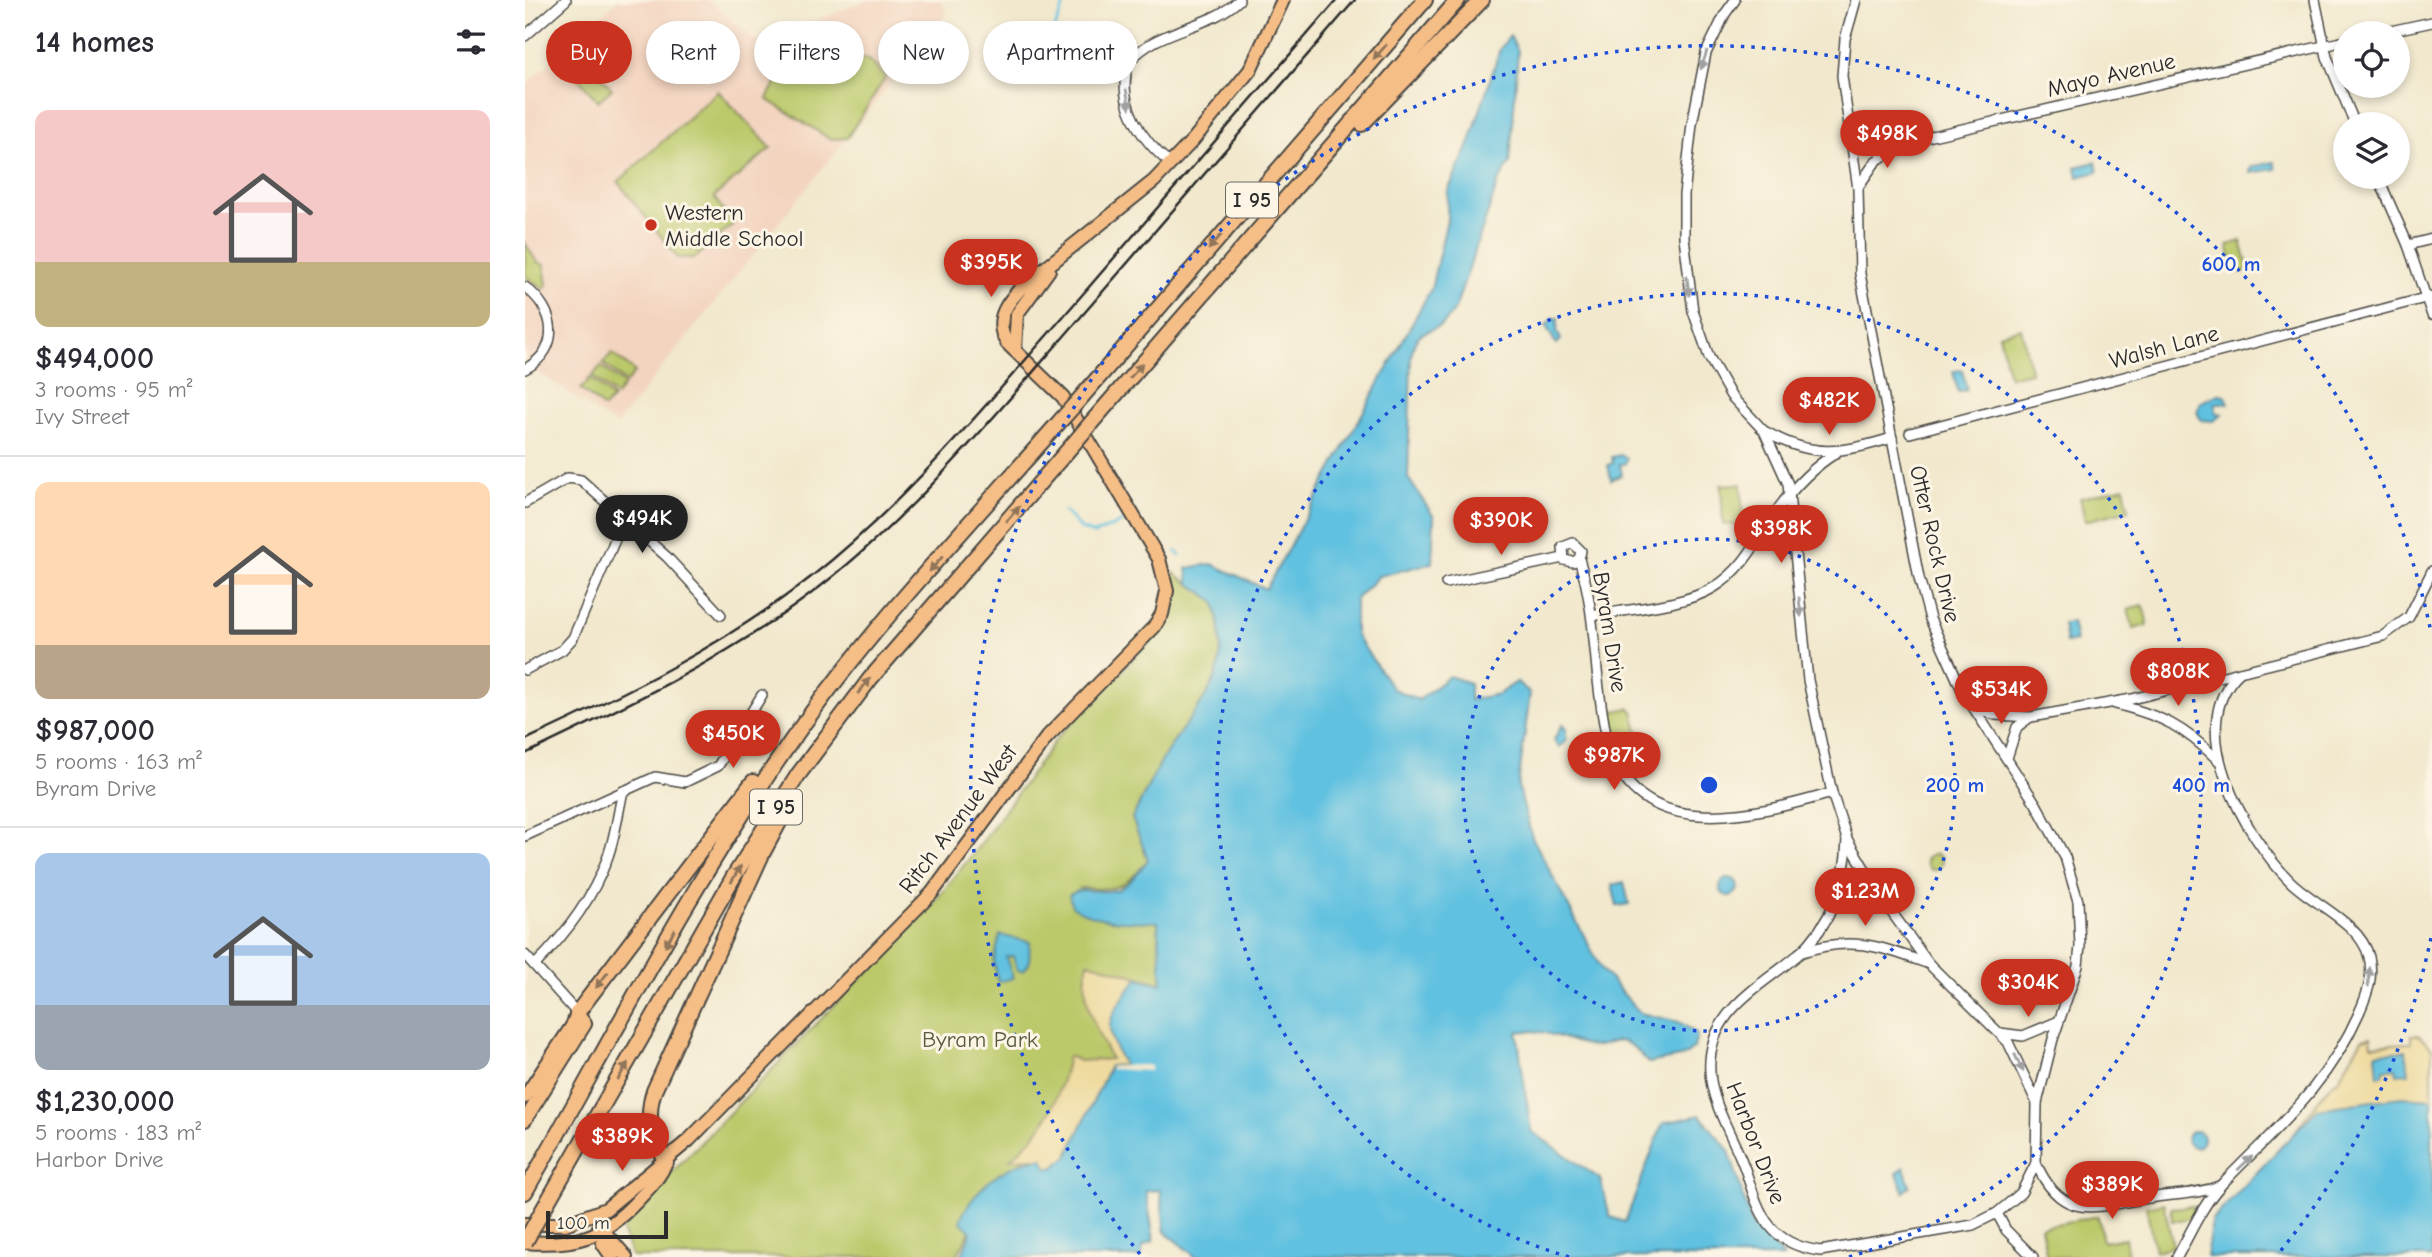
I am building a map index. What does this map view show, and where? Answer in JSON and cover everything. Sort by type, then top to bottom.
[{"type":"highway","name":"I 95","points":[[525,1192],[727,839],[810,714],[873,637],[1425,0]]},
{"type":"highway","name":"I 95","points":[[525,1242],[749,850],[833,726],[889,657],[1458,0]]},
{"type":"highway","points":[[1300,183],[1373,113],[1482,0]]},
{"type":"highway","points":[[577,1013],[742,796],[810,714]]},
{"type":"highway","points":[[666,1162],[655,1142],[650,1125],[654,1091],[767,845],[833,726]]},
{"type":"main road","points":[[1171,164],[1250,70],[1283,0]]},
{"type":"main road","name":"Ritch Avenue West","points":[[593,1215],[666,1162],[932,893],[1047,737],[1154,627],[1165,603],[1165,575],[1106,465],[1063,397],[1002,335],[1003,312],[1025,284],[1051,266],[1171,164]]},
{"type":"main road","points":[[525,1097],[572,1026],[577,1013]]},
{"type":"main road","points":[[527,1112],[585,1024],[577,1013]]},
{"type":"main road","name":"Ritch Avenue West","points":[[603,1232],[616,1223],[661,1175],[666,1162]]},
{"type":"main road","points":[[525,1224],[555,1225],[593,1215],[603,1232],[612,1238],[626,1257]]},
{"type":"main road","points":[[525,1242],[561,1243],[603,1232]]},
{"type":"main road","points":[[603,1232],[603,1244],[612,1257]]},
{"type":"street","points":[[525,36],[566,0]]},
{"type":"street","points":[[1171,164],[1136,127],[1131,115],[1126,90],[1129,62],[1157,39],[1219,15],[1239,0]]},
{"type":"street","points":[[1735,0],[1706,53],[1697,89],[1684,195],[1687,278],[1693,311],[1709,357],[1731,396],[1764,431],[1775,449],[1790,494],[1808,680],[1832,793],[1847,839],[1885,903],[1929,964],[2000,1033],[2018,1060],[2037,1103]]},
{"type":"street","name":"Otter Rock Drive","points":[[1856,0],[1842,58],[1842,83],[1858,189],[1860,274],[1916,565],[1930,619],[1951,667],[2065,857],[2078,901],[2078,966],[2059,1021],[2037,1103]]},
{"type":"street","points":[[2315,0],[2332,70],[2350,112]]},
{"type":"street","points":[[2410,27],[2432,22]]},
{"type":"street","name":"Mayo Avenue","points":[[1858,189],[1876,161],[1906,142],[2333,44]]},
{"type":"street","name":"Mayo Avenue","points":[[1849,118],[1874,136],[1906,142]]},
{"type":"street","points":[[2383,189],[2409,245],[2432,315]]},
{"type":"street","points":[[2409,245],[2432,239]]},
{"type":"street","points":[[525,287],[543,302],[551,327],[547,347],[529,366]]},
{"type":"street","name":"Walsh Lane","points":[[1910,433],[2428,297]]},
{"type":"street","points":[[1764,431],[1792,444],[1836,453]]},
{"type":"street","points":[[1592,616],[1691,597],[1713,588],[1748,556],[1790,494],[1814,468],[1836,453],[1892,438]]},
{"type":"street","points":[[525,503],[558,483],[575,478],[694,583],[720,615]]},
{"type":"street","points":[[525,670],[562,650],[573,638],[623,521]]},
{"type":"street","name":"Byram Drive","points":[[1579,559],[1571,563],[1563,558],[1563,547],[1573,543],[1580,549],[1579,559],[1592,616],[1607,739],[1623,780],[1641,798],[1665,809],[1713,816],[1744,813],[1832,793]]},
{"type":"street","points":[[1446,583],[1563,558]]},
{"type":"street","points":[[1972,705],[1995,715],[2031,717],[2111,703],[2390,633],[2409,617],[2432,571]]},
{"type":"street","points":[[2177,1257],[2220,1186],[2274,1135],[2324,1074],[2352,1028],[2371,978],[2369,955],[2357,934],[2303,894],[2272,861],[2250,827],[2218,760],[2215,741],[2218,705],[2230,681],[2240,672]]},
{"type":"street","points":[[525,836],[655,777],[685,782],[707,774],[724,757],[762,695]]},
{"type":"street","points":[[2111,703],[2173,722],[2193,735],[2218,760]]},
{"type":"street","points":[[2007,758],[2017,727],[2031,717]]},
{"type":"street","points":[[535,965],[566,932],[596,883],[608,859],[623,791]]},
{"type":"street","name":"Harbor Drive","points":[[1847,839],[1845,874],[1836,902],[1824,923],[1798,954],[1746,992],[1733,1007],[1719,1028],[1711,1054],[1709,1070],[1714,1093],[1763,1219],[1784,1239],[1806,1250],[1822,1251],[1973,1225],[1997,1213],[2021,1193],[2036,1163],[2037,1103]]},
{"type":"street","name":"Harbor Drive","points":[[1798,954],[1817,947],[1868,943],[1929,964]]},
{"type":"street","points":[[525,955],[577,1013]]},
{"type":"street","points":[[2000,1033],[2023,1036],[2059,1021]]},
{"type":"street","points":[[2036,1163],[2044,1182],[2055,1194],[2067,1203],[2086,1208],[2193,1194],[2220,1186]]},
{"type":"street","points":[[1997,1213],[2011,1237],[2033,1257]]},
{"type":"shaded area","name":"Western Middle School","points":[[618,0],[708,0],[733,21],[646,21],[646,84],[740,84],[740,27],[754,39],[754,84],[864,84],[864,21],[815,21],[866,0],[940,0],[947,14],[941,21],[878,21],[878,84],[891,84],[616,425],[525,363],[525,86],[546,67],[546,84],[632,84],[632,21],[595,21]]},
{"type":"green space","points":[[864,59],[878,69],[878,84],[882,84],[847,138],[830,139],[767,99],[776,84],[864,84]]},
{"type":"green space","points":[[583,84],[608,84],[612,89],[598,101]]},
{"type":"green space","points":[[718,91],[771,148],[714,197],[733,224],[695,258],[678,258],[618,182]]},
{"type":"green space","points":[[2241,241],[2249,270],[2236,274],[2228,245]]},
{"type":"green space","points":[[525,243],[537,262],[544,265],[547,285],[544,289],[525,276]]},
{"type":"green space","points":[[2021,328],[2031,372],[2009,377],[1999,334]]},
{"type":"green space","points":[[612,353],[635,372],[626,383],[603,363]]},
{"type":"green space","points":[[601,366],[624,385],[616,396],[592,376]]},
{"type":"green space","points":[[590,378],[613,398],[604,408],[581,389]]},
{"type":"green space","points":[[1741,484],[1743,524],[1723,525],[1721,485]]},
{"type":"green space","points":[[2124,487],[2129,510],[2085,521],[2080,498]]},
{"type":"green space","name":"Byram Park","points":[[1173,572],[1215,602],[1220,627],[1219,665],[1206,695],[1165,755],[1132,818],[1148,860],[1119,886],[1102,889],[1080,888],[1108,919],[1158,921],[1162,984],[1124,1065],[1106,1079],[978,1206],[970,1231],[956,1257],[632,1257],[622,1231],[645,1200],[932,905],[983,841],[1057,738],[1168,623],[1175,602]]},
{"type":"green space","points":[[2143,605],[2148,625],[2133,629],[2128,609]]},
{"type":"green space","points":[[1630,708],[1641,743],[1637,747],[1623,750],[1618,747],[1612,715],[1615,711]]},
{"type":"green space","points":[[1934,854],[1940,856],[1940,868],[1934,870],[1928,868],[1926,862],[1928,856]]},
{"type":"green space","points":[[2164,1203],[2173,1247],[2155,1251],[2146,1207]]},
{"type":"green space","points":[[2193,1206],[2195,1218],[2172,1221],[2171,1208]]},
{"type":"green space","points":[[2098,1216],[2103,1242],[2125,1238],[2128,1257],[2047,1257],[2041,1227]]},
{"type":"sand","points":[[1088,962],[1162,984],[1139,1046],[1055,1179],[1036,1158],[1010,1159],[1033,1137],[1049,1114],[1068,1056],[1079,1061],[1111,1059],[1094,1024],[1087,1000]]},
{"type":"sand","points":[[2411,1035],[2418,1035],[2432,1048],[2432,1099],[2401,1097],[2292,1136],[2329,1086],[2338,1080],[2362,1039],[2371,1037],[2372,1045],[2411,1043]]},
{"type":"water","points":[[1510,36],[1518,51],[1510,163],[1498,183],[1455,309],[1444,323],[1419,336],[1411,356],[1408,478],[1434,517],[1432,563],[1379,576],[1355,600],[1355,634],[1393,689],[1419,700],[1449,676],[1470,683],[1470,700],[1498,694],[1517,682],[1530,693],[1518,786],[1532,837],[1602,970],[1640,1013],[1679,1022],[1697,1034],[1694,1048],[1684,1056],[1649,1063],[1635,1048],[1624,1042],[1592,1046],[1546,1033],[1517,1032],[1531,1131],[1600,1179],[1610,1217],[1625,1222],[1663,1123],[1700,1115],[1729,1151],[1752,1225],[1784,1257],[1196,1257],[1165,1232],[1160,1190],[1146,1191],[1154,1241],[1143,1246],[1141,1257],[961,1257],[971,1232],[960,1221],[983,1187],[1017,1164],[1043,1158],[1046,1167],[1053,1168],[1067,1157],[1110,1066],[1124,1065],[1110,1029],[1114,1012],[1137,978],[1162,984],[1158,922],[1091,916],[1072,906],[1069,895],[1082,890],[1119,889],[1131,880],[1148,860],[1132,818],[1165,755],[1214,680],[1221,648],[1215,602],[1189,583],[1187,568],[1212,564],[1266,589],[1431,289],[1447,220],[1448,191],[1469,145],[1500,49]]},
{"type":"water","points":[[2096,162],[2098,172],[2078,177],[2076,167]]},
{"type":"water","points":[[2274,162],[2276,169],[2250,173],[2251,167]]},
{"type":"water","points":[[1553,318],[1558,318],[1557,331],[1561,340],[1556,344],[1546,326]]},
{"type":"water","points":[[1962,370],[1967,390],[1958,392],[1953,371]]},
{"type":"water","points":[[2219,394],[2225,395],[2228,403],[2215,404],[2216,413],[2222,414],[2214,421],[2201,420],[2197,412],[2201,402]]},
{"type":"water","points":[[1620,455],[1627,458],[1625,464],[1620,464],[1622,475],[1611,480],[1608,465],[1613,463],[1612,457]]},
{"type":"water","points":[[2072,622],[2076,641],[2066,643],[2063,624]]},
{"type":"water","points":[[1562,725],[1566,729],[1566,741],[1559,747],[1554,740]]},
{"type":"water","points":[[1725,878],[1733,878],[1738,887],[1736,894],[1725,896],[1720,891],[1720,883]]},
{"type":"water","points":[[1624,882],[1629,904],[1617,906],[1612,885]]},
{"type":"water","points":[[1000,935],[1030,942],[1029,964],[1023,971],[1017,970],[1013,956],[1006,957],[1013,978],[998,982],[994,961]]},
{"type":"water","points":[[2406,1051],[2409,1073],[2397,1074],[2396,1068],[2384,1069],[2383,1075],[2378,1076],[2376,1053]]},
{"type":"water","points":[[2401,1097],[2432,1099],[2432,1257],[2206,1257],[2212,1220],[2317,1109]]},
{"type":"water","points":[[2195,1131],[2201,1133],[2201,1145],[2195,1147],[2189,1145],[2187,1139],[2189,1133]]},
{"type":"water","points":[[1904,1167],[1910,1186],[1904,1192],[1897,1173]]},
{"type":"pier","points":[[1110,1066],[1150,1066],[1150,1071],[1110,1069]]},
{"type":"waterway","points":[[1058,21],[1066,0]]},
{"type":"waterway","points":[[1064,511],[1081,529],[1094,534],[1123,522]]},
{"type":"waterway","points":[[1176,551],[1180,556]]},
{"type":"railway","points":[[525,740],[600,705],[709,646],[778,602],[844,550],[906,492],[992,398],[1337,0]]},
{"type":"railway","points":[[525,754],[635,701],[741,642],[808,596],[877,538],[941,475],[1001,409],[1355,0]]},
{"type":"place","name":"Western Middle School","points":[[651,225]]}]
